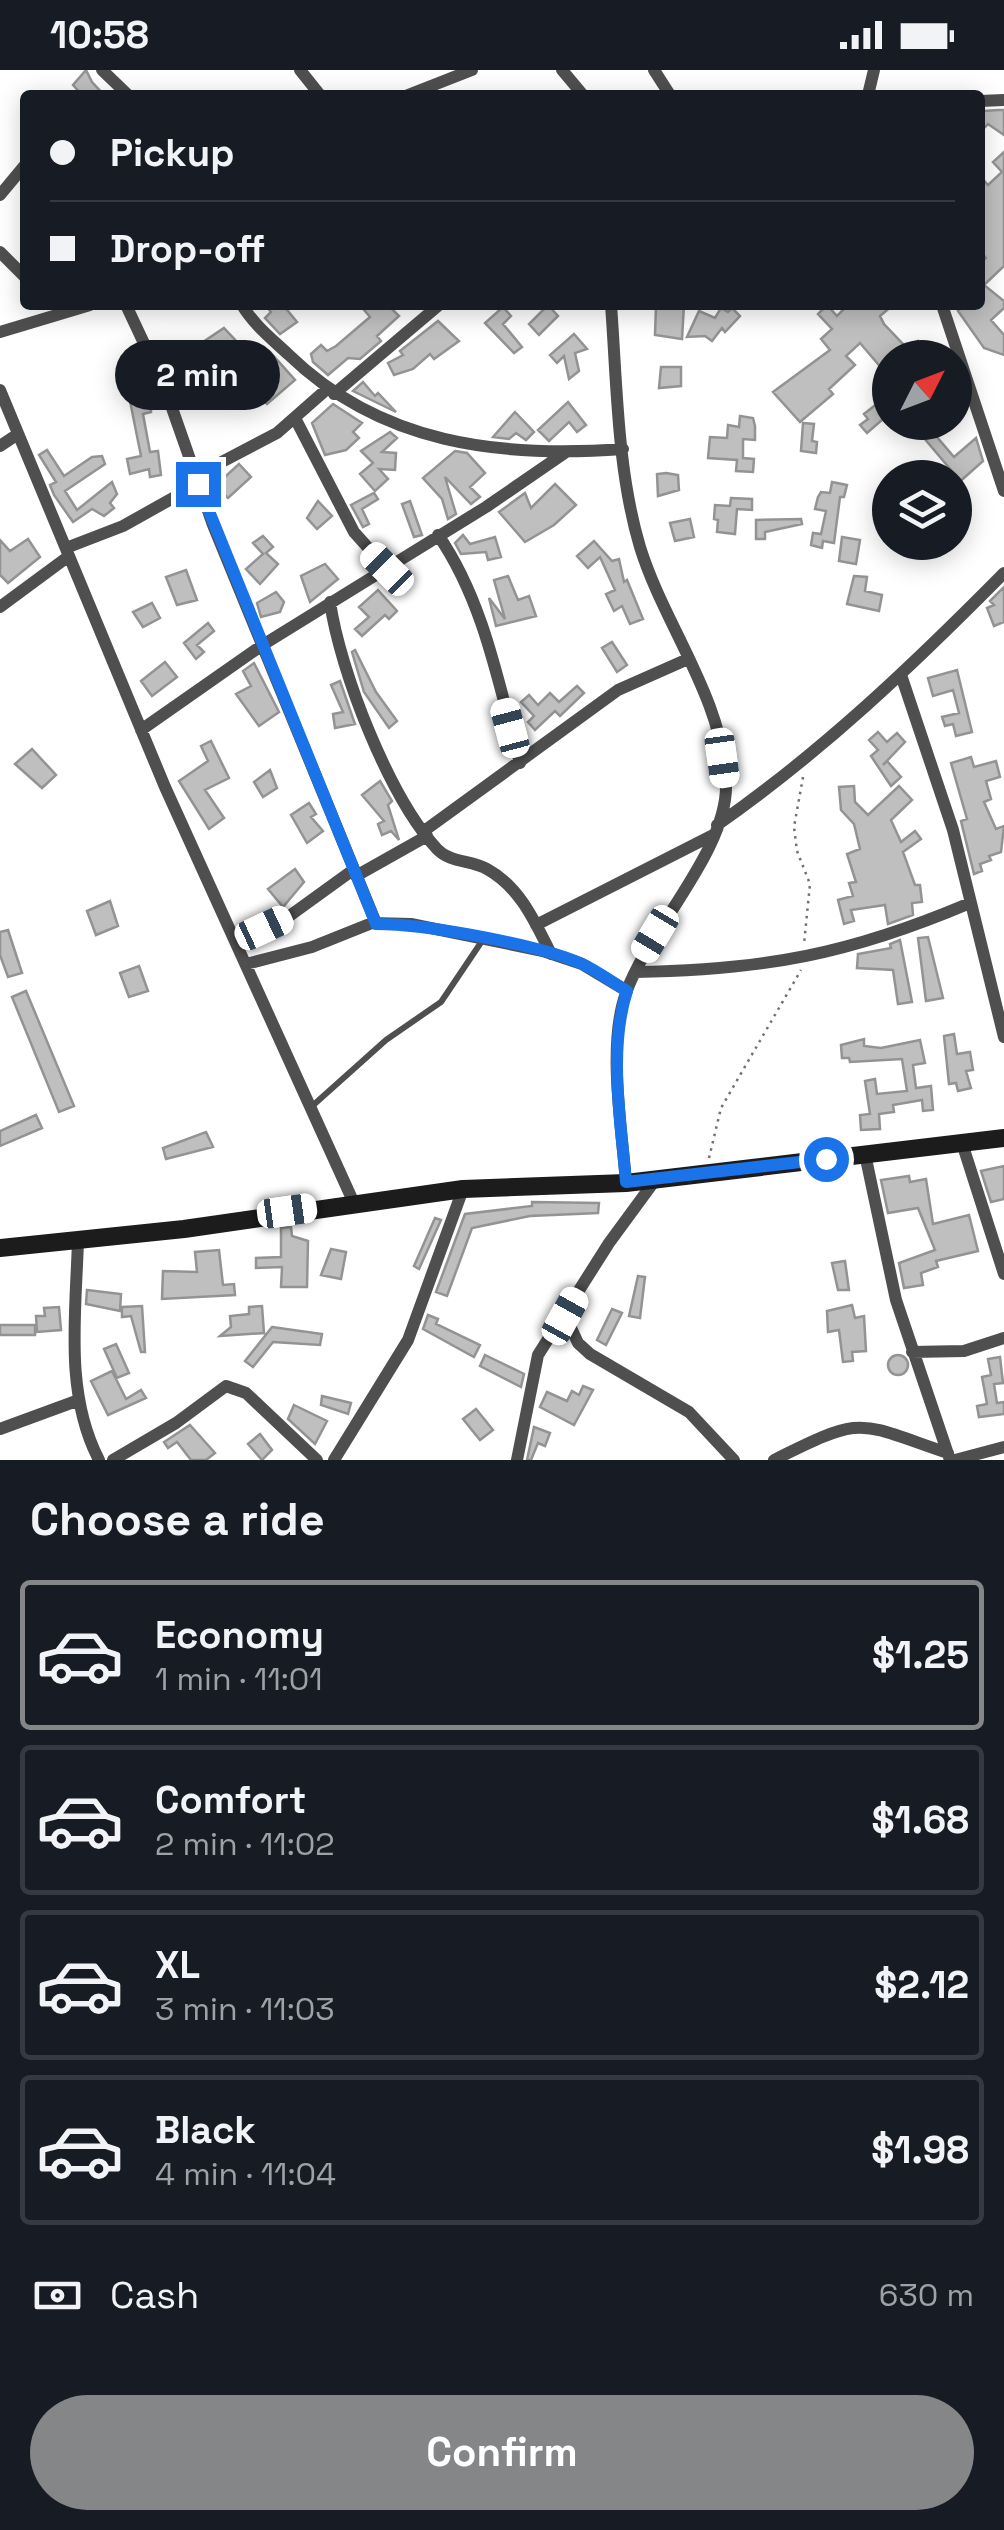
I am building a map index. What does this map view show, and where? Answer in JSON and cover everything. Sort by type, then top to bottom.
[{"type":"street","points":[[102,70],[123,90]]},
{"type":"street","points":[[300,70],[316,90]]},
{"type":"street","points":[[421,90],[472,70]]},
{"type":"street","points":[[562,70],[578,90]]},
{"type":"street","points":[[0,195],[20,170]]},
{"type":"street","points":[[0,252],[20,272]]},
{"type":"street","points":[[0,332],[52,310]]},
{"type":"street","points":[[128,310],[165,388],[260,646],[376,924]]},
{"type":"street","points":[[246,310],[266,336],[330,392],[375,418],[456,444],[566,452],[623,449]]},
{"type":"street","points":[[0,607],[68,552],[123,526],[277,432],[433,310]]},
{"type":"street","points":[[611,310],[623,449],[639,544],[719,732],[726,785],[714,830],[627,991],[619,1032],[626,1182]]},
{"type":"street","points":[[944,310],[1004,491]]},
{"type":"street","points":[[0,390],[141,730],[308,1109],[353,1201]]},
{"type":"street","points":[[295,418],[354,532],[387,569]]},
{"type":"street","points":[[0,446],[18,434]]},
{"type":"street","points":[[141,730],[260,646],[566,452]]},
{"type":"street","points":[[438,535],[476,610],[520,763]]},
{"type":"street","points":[[536,925],[714,830],[806,760],[901,675],[1004,573]]},
{"type":"street","points":[[330,602],[346,674],[425,833],[440,853],[486,868],[509,886],[551,954]]},
{"type":"street","points":[[235,939],[288,917],[425,833],[618,690],[688,660]]},
{"type":"street","points":[[901,675],[930,751],[1004,1037]]},
{"type":"street","points":[[636,972],[719,971],[803,960],[970,903]]},
{"type":"street","points":[[246,964],[376,924],[411,924],[551,954],[582,964],[627,991]]},
{"type":"street","points":[[0,1248],[184,1229],[353,1201],[463,1189],[626,1182],[1004,1138]]},
{"type":"street","points":[[962,1142],[1004,1274]]},
{"type":"street","points":[[864,1154],[896,1300],[951,1458]]},
{"type":"street","points":[[517,1460],[538,1356],[608,1242],[656,1179]]},
{"type":"street","points":[[334,1460],[408,1340],[428,1296],[463,1189]]},
{"type":"street","points":[[78,1240],[75,1354],[82,1422],[99,1460]]},
{"type":"street","points":[[565,1316],[578,1342],[590,1354],[689,1412],[734,1460]]},
{"type":"street","points":[[912,1352],[964,1350],[1004,1338]]},
{"type":"street","points":[[114,1460],[176,1423],[226,1386],[246,1392],[317,1460]]},
{"type":"street","points":[[0,1429],[80,1400]]},
{"type":"street","points":[[774,1460],[856,1425],[888,1429],[951,1458],[1004,1446]]},
{"type":"lane","points":[[308,1109],[386,1040],[440,1002],[482,940]]},
{"type":"path","points":[[710,1172],[710,1139],[722,1108],[803,960],[810,884],[796,852],[794,827],[806,760]]},
{"type":"building","points":[[86,70],[99,90],[78,90],[73,85]]},
{"type":"building","points":[[1004,110],[1004,135],[988,124],[985,127],[985,111]]},
{"type":"building","points":[[1004,152],[1004,266],[985,284],[985,182],[988,185],[1002,172],[993,162]]},
{"type":"building","points":[[985,286],[1004,301],[1004,308],[991,320],[1004,335],[1004,355],[984,348],[958,311],[985,310]]},
{"type":"building","points":[[287,310],[297,322],[280,334],[265,318],[271,312]]},
{"type":"building","points":[[364,310],[393,310],[399,316],[377,336],[381,341],[360,359],[348,358],[328,375],[313,362],[311,354],[321,345],[327,351],[336,346],[370,317]]},
{"type":"building","points":[[500,310],[506,310],[511,316],[503,324],[522,347],[514,353],[485,323]]},
{"type":"building","points":[[543,310],[553,310],[558,316],[539,335],[529,324]]},
{"type":"building","points":[[656,310],[684,310],[682,339],[655,335]]},
{"type":"building","points":[[720,310],[734,310],[740,316],[725,332],[722,328],[712,341],[705,336],[687,337],[699,311],[715,318]]},
{"type":"building","points":[[822,310],[832,310],[837,316],[843,310],[887,310],[880,316],[899,340],[872,340],[872,357],[860,343],[846,356],[855,365],[829,389],[833,394],[800,422],[773,392],[830,350],[821,339],[832,329],[818,314]]},
{"type":"building","points":[[438,321],[459,341],[434,359],[430,354],[413,369],[394,375],[388,363],[403,355],[400,351]]},
{"type":"building","points":[[224,328],[239,344],[223,360],[219,355],[203,362],[197,346]]},
{"type":"building","points":[[574,334],[587,349],[575,353],[579,371],[569,379],[564,356],[557,363],[550,355]]},
{"type":"building","points":[[271,353],[295,380],[267,404],[243,376]]},
{"type":"building","points":[[661,367],[681,367],[681,386],[659,388]]},
{"type":"building","points":[[363,382],[375,396],[378,393],[396,412],[353,391]]},
{"type":"building","points":[[151,390],[151,412],[143,414],[150,452],[158,451],[161,475],[150,477],[149,469],[130,474],[127,459],[141,456],[128,391]]},
{"type":"building","points":[[568,402],[586,425],[577,432],[569,422],[549,441],[538,430]]},
{"type":"building","points":[[333,404],[362,423],[353,432],[359,438],[346,450],[325,455],[312,423]]},
{"type":"building","points":[[872,408],[872,429],[867,433],[860,425],[868,419],[864,414]]},
{"type":"building","points":[[515,412],[534,432],[526,440],[516,433],[509,439],[493,437]]},
{"type":"building","points":[[740,416],[753,418],[755,426],[755,440],[743,439],[743,458],[754,459],[753,472],[736,471],[737,460],[708,458],[710,437],[727,438],[728,425],[739,427]]},
{"type":"building","points":[[803,423],[814,424],[812,441],[817,442],[816,453],[801,451]]},
{"type":"building","points":[[390,432],[397,438],[382,452],[396,453],[395,470],[379,469],[388,479],[375,491],[360,474],[373,463],[361,451]]},
{"type":"building","points":[[976,438],[983,461],[972,471],[972,460],[943,460],[926,440],[940,440],[954,457]]},
{"type":"building","points":[[47,450],[64,476],[92,457],[102,456],[105,464],[65,491],[77,510],[112,482],[117,494],[110,503],[114,508],[104,516],[92,509],[73,522],[54,495],[50,485],[56,482],[39,455]]},
{"type":"building","points":[[455,451],[467,453],[485,473],[470,487],[480,497],[471,504],[445,477],[456,514],[448,519],[442,499],[423,478]]},
{"type":"building","points":[[239,464],[251,477],[228,498],[216,485]]},
{"type":"building","points":[[657,474],[678,475],[679,490],[658,496]]},
{"type":"building","points":[[832,482],[847,485],[844,497],[840,497],[834,543],[823,541],[822,548],[811,545],[813,533],[821,534],[826,511],[815,509],[821,492],[830,493]]},
{"type":"building","points":[[555,484],[576,505],[554,525],[525,542],[499,512],[525,493],[531,508]]},
{"type":"building","points":[[374,493],[378,499],[362,509],[369,524],[363,527],[351,505]]},
{"type":"building","points":[[731,498],[752,499],[752,510],[737,509],[735,534],[717,532],[715,505],[730,506]]},
{"type":"building","points":[[318,501],[332,516],[317,529],[307,518]]},
{"type":"building","points":[[410,501],[422,535],[414,537],[402,504]]},
{"type":"building","points":[[690,519],[694,537],[675,541],[670,523]]},
{"type":"building","points":[[801,519],[802,524],[765,532],[765,539],[756,539],[756,520]]},
{"type":"building","points":[[463,535],[470,544],[495,537],[501,557],[488,560],[486,552],[461,554],[455,543]]},
{"type":"building","points":[[263,536],[273,547],[266,553],[278,564],[260,584],[246,569],[263,554],[253,543]]},
{"type":"building","points":[[842,537],[860,540],[856,564],[839,561]]},
{"type":"building","points":[[28,539],[40,557],[8,583],[0,575],[0,540],[10,551]]},
{"type":"building","points":[[594,541],[612,561],[619,559],[624,582],[627,580],[643,619],[630,624],[622,606],[614,611],[606,594],[615,590],[600,557],[588,568],[577,556]]},
{"type":"building","points":[[325,564],[338,579],[310,602],[301,576]]},
{"type":"building","points":[[186,570],[197,600],[177,605],[166,577]]},
{"type":"building","points":[[508,576],[518,600],[529,596],[536,616],[496,626],[489,598],[505,619],[494,580]]},
{"type":"building","points":[[854,576],[867,577],[865,591],[882,595],[879,611],[847,604]]},
{"type":"building","points":[[1004,587],[1004,622],[994,626],[987,608],[994,605],[990,601]]},
{"type":"building","points":[[378,590],[397,611],[389,619],[385,615],[362,636],[355,629],[369,617],[359,607]]},
{"type":"building","points":[[276,592],[284,602],[280,612],[261,617],[257,603]]},
{"type":"building","points":[[152,603],[160,618],[143,627],[133,612]]},
{"type":"building","points":[[208,623],[214,631],[197,645],[204,652],[196,659],[184,643]]},
{"type":"building","points":[[612,642],[627,665],[617,672],[602,648]]},
{"type":"building","points":[[355,650],[376,692],[397,721],[389,728],[364,692],[352,652]]},
{"type":"building","points":[[165,662],[177,677],[152,696],[141,681]]},
{"type":"building","points":[[254,663],[279,712],[259,726],[236,694],[251,686],[243,671]]},
{"type":"building","points":[[957,670],[972,732],[956,736],[953,724],[945,726],[942,717],[959,713],[953,690],[933,696],[928,678]]},
{"type":"building","points":[[340,681],[355,724],[335,728],[333,714],[343,712],[331,685]]},
{"type":"building","points":[[577,686],[584,693],[560,716],[555,711],[535,730],[528,722],[534,716],[521,702],[529,695],[538,705],[550,693],[559,702]]},
{"type":"building","points":[[878,732],[887,742],[897,733],[905,742],[883,765],[887,761],[901,777],[891,786],[871,756],[878,750],[869,740]]},
{"type":"building","points":[[211,741],[229,778],[205,790],[224,818],[209,829],[179,781],[208,761],[201,746]]},
{"type":"building","points":[[32,749],[56,775],[42,788],[15,764]]},
{"type":"building","points":[[971,757],[974,767],[996,761],[1000,777],[986,781],[991,799],[984,802],[996,829],[1004,826],[1001,852],[989,856],[991,860],[980,864],[982,871],[974,874],[961,821],[967,819],[951,763]]},
{"type":"building","points":[[270,770],[277,788],[263,797],[254,782]]},
{"type":"building","points":[[380,781],[392,801],[388,805],[399,840],[391,831],[382,835],[378,824],[384,821],[362,795]]},
{"type":"building","points":[[854,786],[855,802],[868,815],[899,786],[912,800],[891,820],[901,842],[915,831],[921,839],[903,852],[915,885],[920,885],[922,902],[912,903],[913,915],[888,924],[885,905],[851,910],[854,921],[844,924],[838,900],[853,896],[849,883],[856,882],[847,854],[860,849],[854,824],[841,810],[839,787]]},
{"type":"building","points":[[309,803],[316,814],[311,817],[323,831],[307,843],[291,815]]},
{"type":"building","points":[[295,869],[304,882],[283,907],[268,889]]},
{"type":"building","points":[[110,901],[118,926],[96,935],[87,911]]},
{"type":"building","points":[[8,930],[22,973],[8,977],[0,955],[0,932]]},
{"type":"building","points":[[928,937],[943,998],[926,1001],[918,938]]},
{"type":"building","points":[[900,940],[912,1002],[898,1004],[893,970],[857,968],[858,954],[891,948],[890,944]]},
{"type":"building","points":[[139,966],[148,991],[129,997],[120,973]]},
{"type":"building","points":[[26,991],[74,1106],[59,1112],[12,997]]},
{"type":"building","points":[[954,1034],[957,1054],[970,1052],[973,1070],[966,1071],[971,1088],[958,1091],[956,1083],[949,1084],[944,1036]]},
{"type":"building","points":[[864,1039],[864,1046],[881,1048],[920,1040],[925,1063],[913,1065],[916,1088],[931,1086],[933,1110],[923,1111],[922,1100],[893,1105],[894,1112],[879,1114],[880,1129],[861,1130],[860,1115],[870,1114],[865,1081],[875,1079],[877,1094],[907,1091],[902,1059],[850,1062],[849,1058],[842,1058],[841,1045]]},
{"type":"building","points":[[36,1115],[42,1128],[0,1146],[0,1131]]},
{"type":"building","points":[[206,1132],[213,1147],[166,1159],[163,1148]]},
{"type":"building","points":[[1004,1166],[1004,1199],[991,1202],[981,1171]]},
{"type":"building","points":[[909,1176],[910,1182],[926,1179],[933,1224],[969,1215],[978,1251],[936,1261],[938,1267],[921,1273],[923,1285],[904,1288],[899,1263],[935,1250],[918,1208],[888,1213],[881,1180]]},
{"type":"building","points":[[532,1202],[599,1203],[598,1213],[530,1216],[472,1228],[447,1296],[436,1292],[465,1214],[532,1206]]},
{"type":"building","points":[[435,1218],[441,1220],[419,1269],[414,1266]]},
{"type":"building","points":[[291,1227],[292,1236],[308,1241],[307,1287],[281,1287],[282,1267],[256,1268],[256,1258],[281,1257],[281,1228]]},
{"type":"building","points":[[331,1249],[346,1252],[341,1279],[321,1275]]},
{"type":"building","points":[[219,1250],[223,1285],[234,1284],[235,1295],[162,1299],[163,1271],[197,1272],[195,1252]]},
{"type":"building","points":[[845,1261],[849,1290],[838,1290],[832,1263]]},
{"type":"building","points":[[638,1276],[645,1277],[640,1318],[629,1316]]},
{"type":"building","points":[[87,1290],[121,1294],[120,1311],[86,1304]]},
{"type":"building","points":[[852,1305],[855,1318],[864,1316],[866,1351],[852,1352],[853,1361],[843,1362],[839,1330],[828,1332],[827,1311]]},
{"type":"building","points":[[142,1306],[145,1352],[141,1352],[131,1316],[122,1317],[122,1307]]},
{"type":"building","points":[[262,1306],[264,1333],[220,1336],[231,1327],[230,1316],[249,1314],[249,1307]]},
{"type":"building","points":[[59,1307],[61,1330],[37,1332],[36,1316],[45,1316],[44,1308]]},
{"type":"building","points":[[612,1309],[622,1313],[606,1345],[597,1340]]},
{"type":"building","points":[[428,1315],[438,1319],[436,1324],[480,1345],[474,1357],[423,1329]]},
{"type":"building","points":[[0,1325],[35,1325],[35,1335],[0,1335]]},
{"type":"building","points":[[272,1327],[322,1334],[320,1345],[273,1342],[253,1367],[245,1361]]},
{"type":"building","points":[[116,1344],[129,1373],[117,1378],[104,1349]]},
{"type":"building","points":[[485,1355],[524,1374],[521,1387],[480,1366]]},
{"type":"building","points":[[898,1355],[908,1365],[898,1375],[888,1365]]},
{"type":"building","points":[[1000,1357],[1003,1383],[994,1384],[997,1403],[1004,1402],[1004,1414],[979,1417],[977,1406],[987,1404],[982,1377],[991,1375],[988,1359]]},
{"type":"building","points":[[112,1371],[126,1399],[141,1390],[146,1398],[108,1415],[91,1381]]},
{"type":"building","points":[[583,1386],[593,1390],[574,1425],[540,1407],[547,1392],[567,1401],[572,1391],[579,1395]]},
{"type":"building","points":[[322,1396],[351,1403],[348,1414],[321,1405]]},
{"type":"building","points":[[294,1405],[327,1421],[315,1444],[288,1419]]},
{"type":"building","points":[[476,1409],[493,1430],[480,1440],[463,1419]]},
{"type":"building","points":[[190,1425],[215,1453],[206,1460],[191,1460],[177,1442],[168,1448],[164,1442]]},
{"type":"building","points":[[534,1427],[550,1433],[545,1446],[538,1443],[531,1460],[527,1460]]},
{"type":"building","points":[[260,1434],[272,1450],[262,1460],[248,1444]]},
{"type":"route","points":[[198,484],[260,646],[376,924],[411,924],[543,951],[582,964],[627,991],[619,1032],[626,1182],[826,1159]]}]
